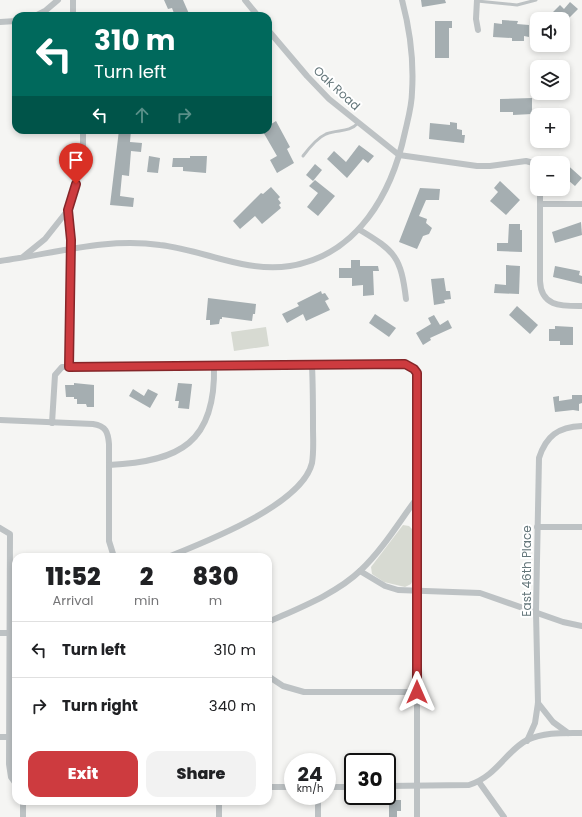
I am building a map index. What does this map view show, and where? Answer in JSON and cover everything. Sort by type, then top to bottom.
[{"type":"street","points":[[43,12],[58,0]]},
{"type":"street","points":[[72,12],[73,0]]},
{"type":"street","points":[[245,0],[255,12]]},
{"type":"street","points":[[0,261],[114,243],[159,244],[189,250],[249,266],[277,267],[291,266],[319,257],[334,250],[360,230],[377,208],[384,194],[399,154],[412,94],[412,57],[402,0]]},
{"type":"street","points":[[477,1],[476,19],[478,30]]},
{"type":"street","points":[[0,22],[12,21]]},
{"type":"street","name":"Oak Road","points":[[272,35],[330,99],[358,124],[399,154]]},
{"type":"street","points":[[69,367],[70,249],[68,210],[81,163],[83,134]]},
{"type":"street","points":[[399,154],[477,166],[490,166],[520,161],[530,161]]},
{"type":"street","points":[[540,196],[540,287],[546,298],[560,306],[582,306]]},
{"type":"street","points":[[540,204],[582,204]]},
{"type":"street","points":[[22,257],[45,239],[68,210]]},
{"type":"street","points":[[360,230],[387,247],[395,256],[400,265],[406,299]]},
{"type":"street","points":[[52,423],[55,375],[62,367],[405,364],[414,369],[417,373],[417,817]]},
{"type":"street","points":[[109,465],[148,462],[164,456],[189,443],[205,425],[210,411],[214,393],[214,366]]},
{"type":"street","points":[[177,553],[247,523],[294,490],[308,474],[313,452],[312,366]]},
{"type":"street","points":[[0,420],[93,424],[105,428],[109,436],[109,541],[113,553]]},
{"type":"street","name":"East 46th Place","points":[[527,741],[535,723],[538,702],[536,612],[538,458],[545,442],[562,429],[582,426]]},
{"type":"street","points":[[272,620],[319,598],[338,587],[360,571],[376,554],[417,498]]},
{"type":"street","points":[[537,527],[582,527]]},
{"type":"street","points":[[0,528],[10,534],[10,772],[12,776]]},
{"type":"street","points":[[360,571],[385,586],[398,590],[417,592],[480,593],[563,622],[582,626]]},
{"type":"street","points":[[0,634],[10,633]]},
{"type":"street","points":[[272,679],[283,686],[304,692],[417,692]]},
{"type":"street","points":[[538,702],[553,722],[568,733]]},
{"type":"street","points":[[396,786],[463,786],[480,782],[527,741],[552,733],[582,733]]},
{"type":"street","points":[[0,737],[10,737]]},
{"type":"street","points":[[480,782],[504,817]]},
{"type":"street","points":[[272,787],[284,787]]},
{"type":"street","points":[[22,817],[23,805]]},
{"type":"street","points":[[219,805],[219,817]]},
{"type":"street","points":[[318,805],[318,817]]},
{"type":"lane","points":[[477,1],[516,5],[536,0]]},
{"type":"lane","points":[[303,156],[316,141],[326,134],[352,129],[358,124]]},
{"type":"shaded area","points":[[266,327],[269,346],[234,351],[231,332]]},
{"type":"shaded area","points":[[403,525],[409,526],[413,530],[413,580],[411,584],[405,587],[384,582],[372,574],[371,567]]},
{"type":"building","points":[[164,0],[183,0],[188,12],[174,12],[172,8],[168,9]]},
{"type":"building","points":[[421,0],[445,0],[446,3],[422,7]]},
{"type":"building","points":[[570,2],[578,9],[570,17],[570,12],[553,12],[560,5],[564,9]]},
{"type":"building","points":[[502,20],[518,21],[517,24],[529,25],[529,37],[524,36],[524,41],[512,41],[512,38],[493,37],[494,23],[502,24]]},
{"type":"building","points":[[435,21],[452,21],[452,28],[449,28],[449,58],[435,58]]},
{"type":"building","points":[[530,98],[530,100],[532,100],[532,108],[530,108],[530,114],[513,115],[513,112],[500,112],[500,99]]},
{"type":"building","points":[[276,121],[290,147],[287,149],[294,163],[277,173],[270,160],[277,156],[264,134],[272,134],[272,124]]},
{"type":"building","points":[[450,122],[457,123],[457,129],[462,130],[462,135],[465,135],[464,143],[429,139],[430,123],[450,125]]},
{"type":"building","points":[[119,134],[131,134],[130,142],[142,143],[141,152],[131,151],[129,176],[122,175],[120,196],[134,198],[133,207],[110,205]]},
{"type":"building","points":[[359,145],[374,156],[368,163],[363,159],[347,178],[327,159],[334,151],[346,162]]},
{"type":"building","points":[[149,156],[160,158],[158,173],[147,172]]},
{"type":"building","points":[[190,156],[207,156],[206,173],[183,171],[183,167],[172,167],[173,158],[190,158]]},
{"type":"building","points":[[315,164],[322,170],[313,181],[306,175]]},
{"type":"building","points":[[570,167],[582,178],[575,186],[570,182]]},
{"type":"building","points":[[315,180],[335,196],[318,216],[307,207],[318,193],[309,186]]},
{"type":"building","points":[[500,181],[520,200],[506,215],[490,201],[498,192],[494,188]]},
{"type":"building","points":[[271,187],[280,197],[278,199],[281,203],[279,205],[281,208],[262,224],[255,216],[240,229],[233,221],[261,193],[263,194]]},
{"type":"building","points":[[420,188],[440,189],[439,200],[426,200],[419,216],[427,219],[426,223],[432,228],[429,234],[423,236],[417,249],[399,242]]},
{"type":"building","points":[[581,222],[582,235],[555,243],[552,232]]},
{"type":"building","points":[[509,224],[520,224],[520,230],[522,230],[522,252],[497,251],[497,243],[508,243]]},
{"type":"building","points":[[351,260],[360,260],[360,266],[378,266],[379,271],[373,271],[374,295],[363,296],[363,285],[352,286],[352,278],[339,278],[339,268],[351,268]]},
{"type":"building","points":[[506,265],[520,266],[519,294],[494,293],[495,284],[506,285]]},
{"type":"building","points":[[555,266],[580,271],[579,275],[582,276],[582,284],[553,277]]},
{"type":"building","points":[[444,278],[446,291],[450,291],[451,299],[444,300],[445,303],[434,305],[431,279]]},
{"type":"building","points":[[321,291],[322,294],[325,293],[329,299],[325,301],[330,310],[306,321],[303,314],[287,323],[282,314],[299,306],[297,303]]},
{"type":"building","points":[[208,298],[256,304],[255,314],[253,314],[252,321],[222,317],[219,324],[210,325],[210,320],[206,320]]},
{"type":"building","points":[[517,306],[538,325],[530,334],[509,315]]},
{"type":"building","points":[[375,314],[396,328],[389,337],[369,323]]},
{"type":"building","points":[[434,315],[440,325],[448,320],[452,328],[430,338],[431,340],[423,345],[416,333],[431,324],[428,318]]},
{"type":"building","points":[[555,326],[573,327],[573,345],[560,345],[560,341],[549,341],[549,329],[555,329]]},
{"type":"building","points":[[74,383],[94,385],[94,407],[87,407],[86,404],[77,404],[77,399],[74,399],[74,397],[66,397],[65,385],[74,385]]},
{"type":"building","points":[[178,383],[192,384],[189,409],[178,408],[179,401],[175,401]]},
{"type":"building","points":[[133,389],[144,396],[148,389],[158,394],[150,408],[129,396]]},
{"type":"building","points":[[572,395],[582,395],[582,403],[579,404],[579,411],[573,410],[555,412],[553,397],[559,396],[559,401],[572,399]]},
{"type":"building","points":[[396,800],[401,800],[401,811],[397,811],[397,817],[389,817],[389,805],[396,805]]},
{"type":"route","points":[[76,184],[68,210],[68,231],[71,240],[69,367],[405,364],[414,369],[417,373],[417,692]]}]
